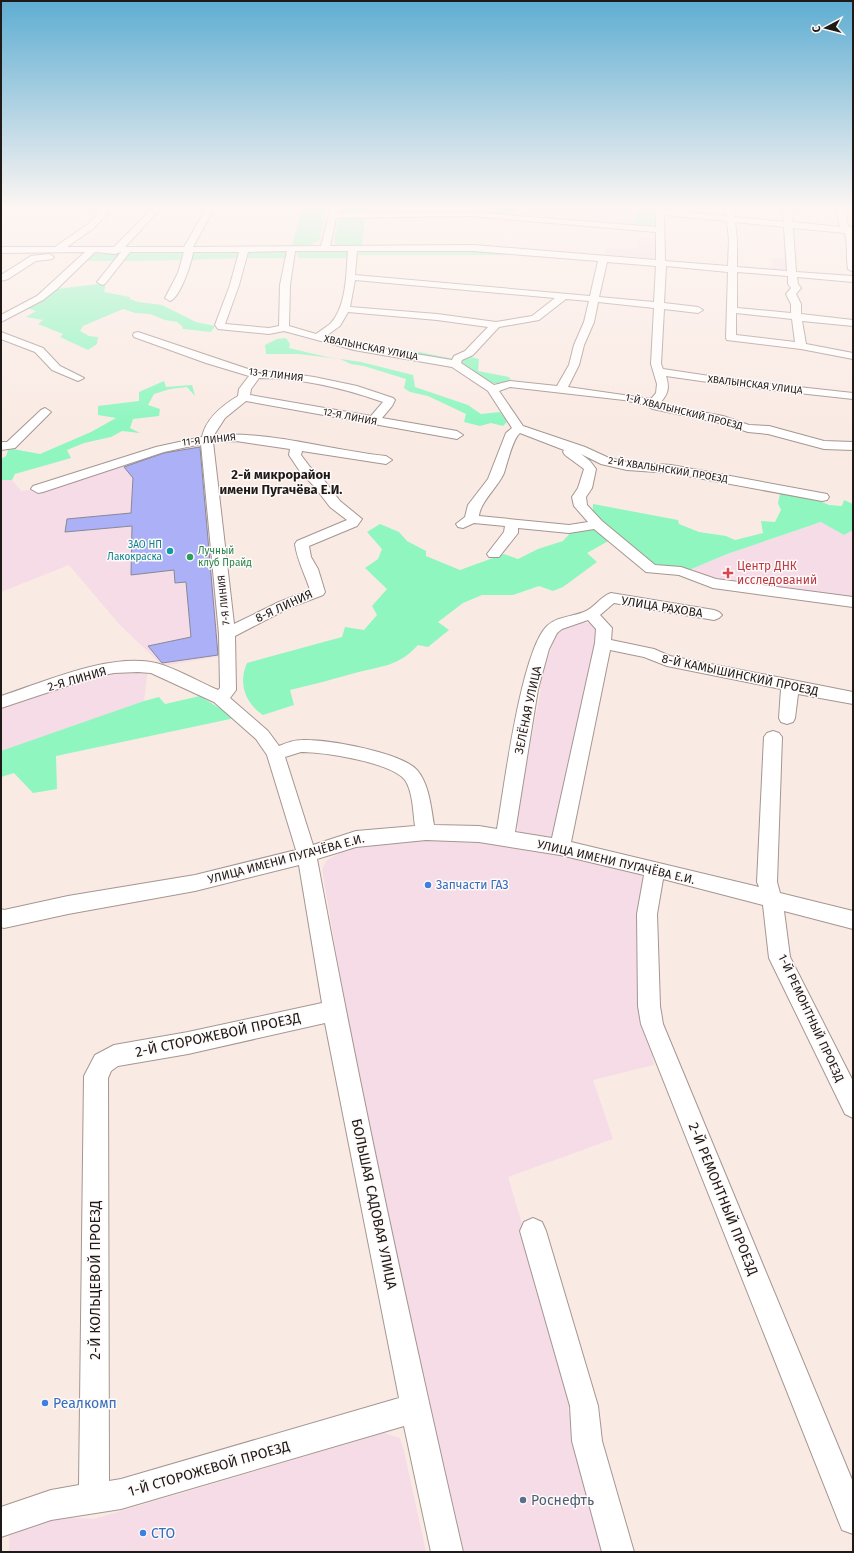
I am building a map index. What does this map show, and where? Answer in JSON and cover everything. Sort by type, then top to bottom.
[{"type":"street","points":[[1,319],[40,298],[61,279]]},
{"type":"street","points":[[170,298],[179,279]]},
{"type":"street","name":"ХВАЛЫНСКАЯ УЛИЦА","points":[[236,279],[233,290],[223,310],[224,315],[220,325],[269,331],[284,328],[354,347],[455,364],[492,389]]},
{"type":"street","points":[[284,328],[286,279]]},
{"type":"street","points":[[318,337],[335,326],[344,309],[350,279]]},
{"type":"street","points":[[379,279],[698,310]]},
{"type":"street","points":[[561,389],[574,365],[579,345],[589,322],[598,279]]},
{"type":"street","points":[[649,403],[655,401],[662,394],[663,384],[656,364],[659,279]]},
{"type":"street","points":[[733,279],[731,338],[800,346],[853,356]]},
{"type":"street","points":[[793,279],[793,284],[796,288],[791,294],[796,304],[800,346]]},
{"type":"street","points":[[344,309],[437,317],[496,325],[535,318],[564,296]]},
{"type":"street","points":[[732,310],[853,322]]},
{"type":"street","points":[[455,364],[458,358],[469,353],[496,325]]},
{"type":"street","points":[[1,335],[38,350],[56,368],[78,378]]},
{"type":"street","name":"13-Я ЛИНИЯ","points":[[138,335],[210,361],[256,375],[280,375],[314,380],[353,388],[389,400],[388,404],[373,421]]},
{"type":"street","name":"ХВАЛЫНСКАЯ УЛИЦА","points":[[658,372],[713,378],[743,384],[853,396]]},
{"type":"street","name":"7-Я ЛИНИЯ","points":[[220,698],[228,690],[227,634],[207,440],[210,428],[218,418],[244,397],[245,388],[256,375]]},
{"type":"street","name":"1-Й ХВАЛЫНСКИЙ ПРОЕЗД","points":[[492,389],[510,384],[624,397],[649,403],[653,406],[723,420],[748,428],[770,430],[824,445],[853,446]]},
{"type":"street","points":[[492,389],[519,429],[512,433],[492,484],[481,497],[466,522],[512,523],[569,529],[600,526]]},
{"type":"street","name":"12-Я ЛИНИЯ","points":[[244,397],[457,435]]},
{"type":"street","points":[[1,446],[11,445],[45,412]]},
{"type":"street","name":"2-Й ХВАЛЫНСКИЙ ПРОЕЗД","points":[[519,429],[565,446],[581,450],[605,461],[627,466],[671,469],[822,498]]},
{"type":"street","name":"11-Я ЛИНИЯ","points":[[38,489],[136,456],[178,444],[238,437],[350,456],[386,460]]},
{"type":"street","name":"8-Я ЛИНИЯ","points":[[227,634],[284,605],[318,592],[311,569],[304,557],[302,544],[352,523],[355,519],[335,504],[319,483],[305,470],[295,454],[297,446]]},
{"type":"street","points":[[565,446],[570,454],[586,464],[590,469],[585,488],[579,498],[581,506],[600,526],[638,560],[651,569],[681,571],[713,583],[853,602]]},
{"type":"street","points":[[494,554],[511,533],[512,523]]},
{"type":"street","name":"ЗЕЛЁНАЯ УЛИЦА","points":[[505,837],[530,689],[541,649],[552,630],[557,625],[592,614],[610,598]]},
{"type":"street","name":"УЛИЦА РАХОВА","points":[[610,598],[714,615]]},
{"type":"street","points":[[560,847],[604,643],[604,628],[595,620],[592,614]]},
{"type":"street","name":"8-Й КАМЫШИНСКИЙ ПРОЕЗД","points":[[604,643],[648,653],[667,661],[853,698]]},
{"type":"street","name":"2-Я ЛИНИЯ","points":[[1,702],[92,672],[138,667],[154,668],[220,698],[262,735],[275,754]]},
{"type":"street","points":[[787,718],[790,686]]},
{"type":"street","name":"1-Й РЕМОНТНЫЙ ПРОЕЗД","points":[[772,737],[767,882],[773,901],[774,922],[780,958],[853,1106]]},
{"type":"street","points":[[275,754],[302,746],[345,750],[372,757],[400,767],[409,773],[414,781],[426,832]]},
{"type":"street","name":"БОЛЬШАЯ САДОВАЯ УЛИЦА","points":[[275,754],[307,855],[334,1011],[415,1408],[447,1552]]},
{"type":"street","name":"УЛИЦА ИМЕНИ ПУГАЧЁВА Е.И.","points":[[1,918],[4,919],[68,905],[195,883],[307,855],[356,839],[426,832],[479,834],[560,847],[655,869],[773,901],[853,920]]},
{"type":"street","name":"2-Й РЕМОНТНЫЙ ПРОЕЗД","points":[[655,869],[647,914],[649,1006],[652,1024],[853,1519]]},
{"type":"street","name":"2-Й СТОРОЖЕВОЙ ПРОЕЗД","points":[[104,1063],[114,1056],[188,1043],[334,1011]]},
{"type":"street","name":"2-Й КОЛЬЦЕВОЙ ПРОЕЗД","points":[[94,1499],[96,1076],[104,1063]]},
{"type":"street","points":[[533,1231],[584,1406],[587,1441],[618,1552]]},
{"type":"street","name":"1-Й СТОРОЖЕВОЙ ПРОЕЗД","points":[[1,1522],[51,1505],[121,1494],[415,1408]]},
{"type":"shaded area","points":[[192,443],[202,444],[223,654],[221,656],[163,666],[120,625],[69,565],[1,592],[1,480],[12,480],[21,491],[36,489]]},
{"type":"shaded area","points":[[822,522],[844,535],[853,530],[853,597],[713,580],[689,570],[727,554]]},
{"type":"shaded area","points":[[578,621],[596,625],[600,629],[554,838],[519,834],[516,819],[541,689],[535,687],[539,670],[544,670],[557,631]]},
{"type":"shaded area","points":[[148,670],[144,701],[1,752],[1,706],[93,676],[112,672]]},
{"type":"shaded area","points":[[444,838],[478,839],[558,853],[637,870],[642,877],[640,913],[647,1025],[654,1065],[593,1080],[613,1139],[508,1177],[573,1394],[568,1409],[609,1552],[464,1552],[438,1447],[346,1010],[322,869],[327,860],[343,851],[358,846]]},
{"type":"shaded area","points":[[384,1433],[400,1438],[426,1552],[9,1552],[10,1532],[61,1517],[94,1519]]},
{"type":"green space","points":[[106,283],[104,292],[130,297],[130,299],[138,302],[162,305],[196,322],[215,326],[211,332],[183,329],[177,322],[165,320],[150,314],[135,313],[123,309],[83,326],[80,331],[89,336],[98,337],[97,344],[88,350],[60,337],[63,334],[38,324],[43,320],[26,317],[36,311],[26,308],[57,289]]},
{"type":"green space","points":[[286,338],[290,344],[289,348],[327,357],[361,362],[413,375],[415,387],[468,405],[481,414],[500,412],[507,422],[503,426],[491,423],[480,426],[464,422],[466,414],[428,396],[410,392],[404,388],[406,379],[364,366],[351,364],[340,359],[298,354],[266,354],[265,345],[277,339]]},
{"type":"green space","points":[[358,345],[415,351],[453,359],[451,361]]},
{"type":"green space","points":[[467,356],[479,359],[478,371],[509,377],[512,382],[490,383],[485,381],[462,365],[460,361]]},
{"type":"green space","points":[[164,381],[166,387],[192,385],[195,396],[187,387],[170,389],[154,394],[148,405],[160,409],[159,416],[133,419],[130,428],[140,433],[122,431],[111,437],[84,443],[67,450],[71,458],[15,474],[12,480],[1,480],[1,459],[6,456],[8,450],[13,449],[40,454],[91,432],[116,418],[98,415],[98,406],[139,401],[139,392]]},
{"type":"green space","points":[[778,492],[806,495],[829,505],[842,506],[844,500],[853,504],[853,530],[844,535],[821,522],[727,554],[689,570],[664,566],[647,569],[610,540],[587,553],[597,562],[563,587],[553,591],[539,586],[513,595],[482,595],[463,603],[438,622],[449,630],[428,647],[418,645],[403,658],[389,665],[290,690],[294,705],[263,715],[252,705],[245,692],[243,678],[247,663],[342,637],[345,627],[364,630],[377,615],[372,606],[387,589],[365,568],[378,559],[382,549],[367,532],[380,524],[399,532],[407,541],[426,551],[426,556],[460,570],[504,554],[518,559],[538,549],[563,541],[573,530],[592,529],[593,504],[678,520],[679,524],[699,532],[726,536],[735,540],[763,533],[761,521],[775,522],[781,510],[778,503],[780,494]]},
{"type":"green space","points":[[200,696],[235,718],[56,756],[57,789],[33,793],[14,773],[1,777],[1,751],[144,701],[159,697],[165,704]]},
{"type":"building","name":"ЗАО НП Лакокраска","points":[[200,447],[218,655],[162,663],[148,646],[191,637],[186,582],[175,583],[174,570],[131,575],[132,526],[65,532],[67,519],[131,513],[133,478],[124,467],[164,453]]},
{"type":"place","name":"ЗАО НП Лакокраска","points":[[170,551]]},
{"type":"place","name":"Лучный клуб Прайд","points":[[190,557]]},
{"type":"place","name":"Центр ДНК исследований","points":[[728,573]]},
{"type":"place","name":"Запчасти ГАЗ","points":[[428,885]]},
{"type":"place","name":"Реалкомп","points":[[45,1403]]},
{"type":"place","name":"Роснефть","points":[[523,1500]]},
{"type":"place","name":"СТО","points":[[143,1533]]},
{"type":"district","name":"2-й микрорайон имени Пугачёва Е.И.","points":[[281,482]]}]
